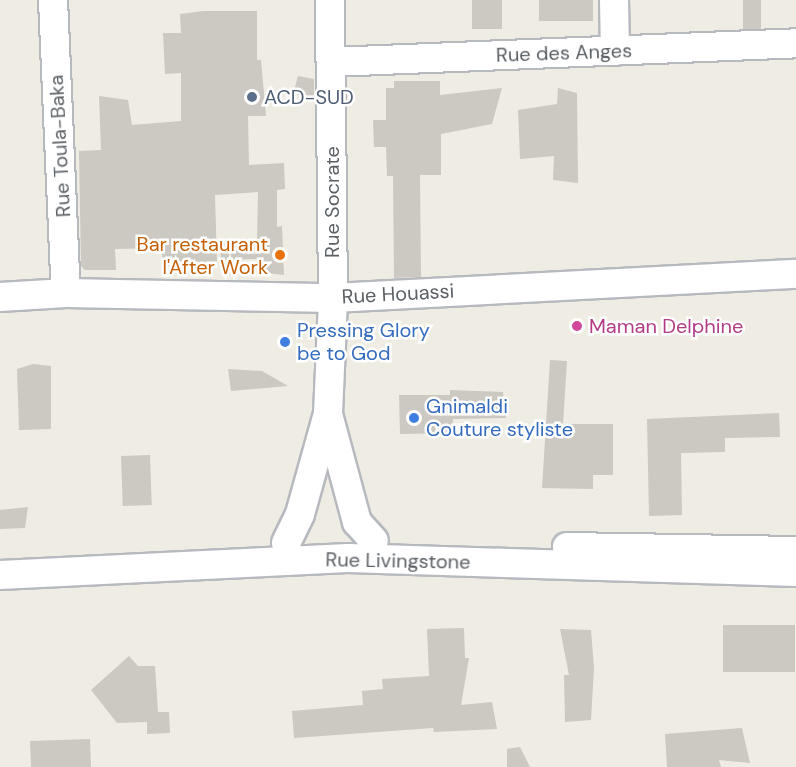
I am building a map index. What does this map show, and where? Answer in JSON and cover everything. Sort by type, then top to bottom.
[{"type":"street","name":"Rue Toula-Baka","points":[[53,0],[66,293]]},
{"type":"street","name":"Rue Socrate","points":[[327,414],[333,298],[330,0]]},
{"type":"street","points":[[614,0],[615,51]]},
{"type":"street","name":"Rue des Anges","points":[[331,62],[796,43]]},
{"type":"street","name":"Rue Houassi","points":[[0,297],[66,293],[333,298],[796,274]]},
{"type":"street","points":[[286,543],[300,514],[327,414]]},
{"type":"street","points":[[327,414],[357,522],[356,546]]},
{"type":"street","name":"Rue Livingstone","points":[[0,555],[286,543],[796,572]]},
{"type":"street","name":"Rue Livingstone","points":[[0,575],[356,546],[796,551]]},
{"type":"building","points":[[472,0],[502,0],[502,29],[472,29]]},
{"type":"building","points":[[539,0],[593,0],[593,21],[539,21]]},
{"type":"building","points":[[743,0],[761,0],[761,29],[743,29]]},
{"type":"building","points":[[203,11],[257,11],[257,60],[261,60],[266,116],[248,116],[249,165],[284,163],[285,189],[277,190],[277,227],[282,226],[284,275],[258,272],[258,259],[221,260],[220,243],[257,242],[258,192],[215,195],[217,264],[162,266],[162,248],[115,249],[116,270],[85,270],[81,266],[79,151],[101,150],[99,96],[128,100],[132,125],[181,121],[181,73],[165,74],[163,33],[181,33],[180,14]]},
{"type":"building","points":[[298,76],[314,79],[314,98],[293,94]]},
{"type":"building","points":[[394,81],[440,81],[440,95],[502,88],[492,124],[441,134],[441,175],[420,175],[421,277],[394,278],[393,176],[387,176],[386,147],[374,147],[373,120],[386,120],[386,88],[394,88]]},
{"type":"building","points":[[558,88],[577,93],[578,183],[553,180],[554,156],[520,159],[518,110],[557,104]]},
{"type":"building","points":[[550,360],[567,361],[563,424],[613,424],[613,475],[593,475],[593,489],[542,488]]},
{"type":"building","points":[[33,364],[51,366],[51,429],[19,430],[17,369]]},
{"type":"building","points":[[228,369],[262,371],[288,386],[231,391]]},
{"type":"building","points":[[450,390],[503,392],[506,418],[453,419],[453,433],[400,434],[399,395],[450,395]]},
{"type":"building","points":[[779,413],[780,437],[725,438],[725,452],[681,453],[682,515],[649,516],[647,419]]},
{"type":"building","points":[[150,455],[152,505],[123,506],[121,456]]},
{"type":"building","points":[[28,507],[25,528],[0,529],[0,510]]},
{"type":"building","points":[[723,625],[795,625],[795,672],[723,672]]},
{"type":"building","points":[[464,628],[465,658],[469,658],[461,705],[492,702],[497,729],[434,732],[433,728],[294,738],[292,711],[363,705],[362,691],[383,689],[382,679],[429,676],[427,629]]},
{"type":"building","points":[[560,629],[591,630],[594,668],[591,720],[565,722],[564,675],[569,675]]},
{"type":"building","points":[[129,656],[138,666],[155,666],[158,712],[169,712],[170,733],[147,734],[147,722],[117,723],[91,690]]},
{"type":"building","points":[[742,728],[750,763],[719,760],[721,767],[667,767],[665,734]]},
{"type":"building","points":[[90,739],[91,767],[31,767],[30,741]]},
{"type":"building","points":[[520,747],[530,767],[507,767],[507,749]]},
{"type":"place","name":"ACD-SUD","points":[[252,97]]},
{"type":"place","name":"Bar restaurant l'After Work","points":[[280,255]]},
{"type":"place","name":"Maman Delphine","points":[[577,326]]},
{"type":"place","name":"Pressing Glory be to God","points":[[285,342]]},
{"type":"place","name":"Gnimaldi Couture styliste","points":[[414,418]]}]
